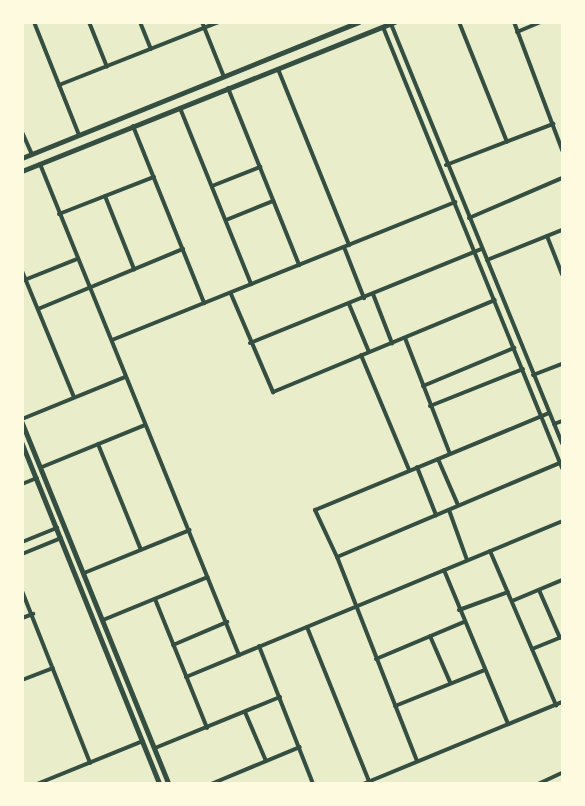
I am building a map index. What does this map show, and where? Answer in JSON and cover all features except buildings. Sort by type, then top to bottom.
[{"type":"street","points":[[34,22],[79,135]]},
{"type":"street","points":[[89,22],[107,67]]},
{"type":"street","points":[[140,22],[151,50]]},
{"type":"street","points":[[202,22],[224,77]]},
{"type":"street","points":[[59,85],[219,22]]},
{"type":"street","points":[[22,158],[359,22]]},
{"type":"street","points":[[459,22],[507,142]]},
{"type":"street","points":[[514,22],[562,150]]},
{"type":"street","points":[[517,32],[540,22]]},
{"type":"street","points":[[22,171],[393,23],[446,165],[562,444]]},
{"type":"street","points":[[337,557],[458,505],[561,465],[383,27]]},
{"type":"street","points":[[250,66],[258,77]]},
{"type":"street","points":[[278,69],[364,298]]},
{"type":"street","points":[[236,72],[240,84]]},
{"type":"street","points":[[228,88],[299,265]]},
{"type":"street","points":[[180,108],[251,284]]},
{"type":"street","points":[[446,165],[553,124]]},
{"type":"street","points":[[133,126],[204,303]]},
{"type":"street","points":[[22,132],[32,154]]},
{"type":"street","points":[[40,164],[239,655]]},
{"type":"street","points":[[212,186],[260,167]]},
{"type":"street","points":[[59,214],[154,177]]},
{"type":"street","points":[[469,218],[562,178]]},
{"type":"street","points":[[105,196],[134,269]]},
{"type":"street","points":[[226,220],[273,201]]},
{"type":"street","points":[[112,340],[455,202]]},
{"type":"street","points":[[487,260],[562,230]]},
{"type":"street","points":[[547,236],[562,274]]},
{"type":"street","points":[[38,309],[183,249]]},
{"type":"street","points":[[250,343],[482,249]]},
{"type":"street","points":[[24,280],[77,259]]},
{"type":"street","points":[[22,270],[24,280],[74,397]]},
{"type":"street","points":[[231,294],[250,343],[273,392],[495,300]]},
{"type":"street","points":[[373,294],[392,343]]},
{"type":"street","points":[[349,304],[369,352]]},
{"type":"street","points":[[501,315],[508,311]]},
{"type":"street","points":[[405,338],[450,454]]},
{"type":"street","points":[[423,386],[514,348]]},
{"type":"street","points":[[361,355],[409,470]]},
{"type":"street","points":[[533,375],[562,364]]},
{"type":"street","points":[[430,406],[523,369]]},
{"type":"street","points":[[125,377],[22,420],[169,783]]},
{"type":"street","points":[[417,761],[337,557],[315,510],[549,413]]},
{"type":"street","points":[[554,424],[562,421]]},
{"type":"street","points":[[42,467],[146,425]]},
{"type":"street","points":[[22,442],[160,783]]},
{"type":"street","points":[[98,444],[141,550]]},
{"type":"street","points":[[438,459],[458,505]]},
{"type":"street","points":[[417,468],[436,515]]},
{"type":"street","points":[[22,484],[37,478]]},
{"type":"street","points":[[448,510],[467,560]]},
{"type":"street","points":[[186,677],[562,521]]},
{"type":"street","points":[[22,542],[57,528]]},
{"type":"street","points":[[84,573],[190,530]]},
{"type":"street","points":[[22,554],[61,538]]},
{"type":"street","points":[[490,551],[556,705]]},
{"type":"street","points":[[444,570],[508,725]]},
{"type":"street","points":[[103,620],[208,577]]},
{"type":"street","points":[[512,601],[562,580]]},
{"type":"street","points":[[532,649],[561,637],[539,590]]},
{"type":"street","points":[[22,591],[90,763]]},
{"type":"street","points":[[459,610],[508,592]]},
{"type":"street","points":[[155,599],[207,728]]},
{"type":"street","points":[[22,618],[33,614]]},
{"type":"street","points":[[173,645],[227,622]]},
{"type":"street","points":[[376,659],[464,622]]},
{"type":"street","points":[[306,627],[369,781]]},
{"type":"street","points":[[430,636],[450,682]]},
{"type":"street","points":[[104,644],[112,641]]},
{"type":"street","points":[[259,646],[313,783]]},
{"type":"street","points":[[108,655],[116,652]]},
{"type":"street","points":[[22,680],[53,668]]},
{"type":"street","points":[[395,706],[450,682],[485,670]]},
{"type":"street","points":[[155,748],[280,697]]},
{"type":"street","points":[[363,783],[562,702]]},
{"type":"street","points":[[245,712],[266,761]]},
{"type":"street","points":[[37,783],[143,741]]},
{"type":"street","points":[[211,783],[300,747]]},
{"type":"street","points":[[538,783],[562,773]]}]
